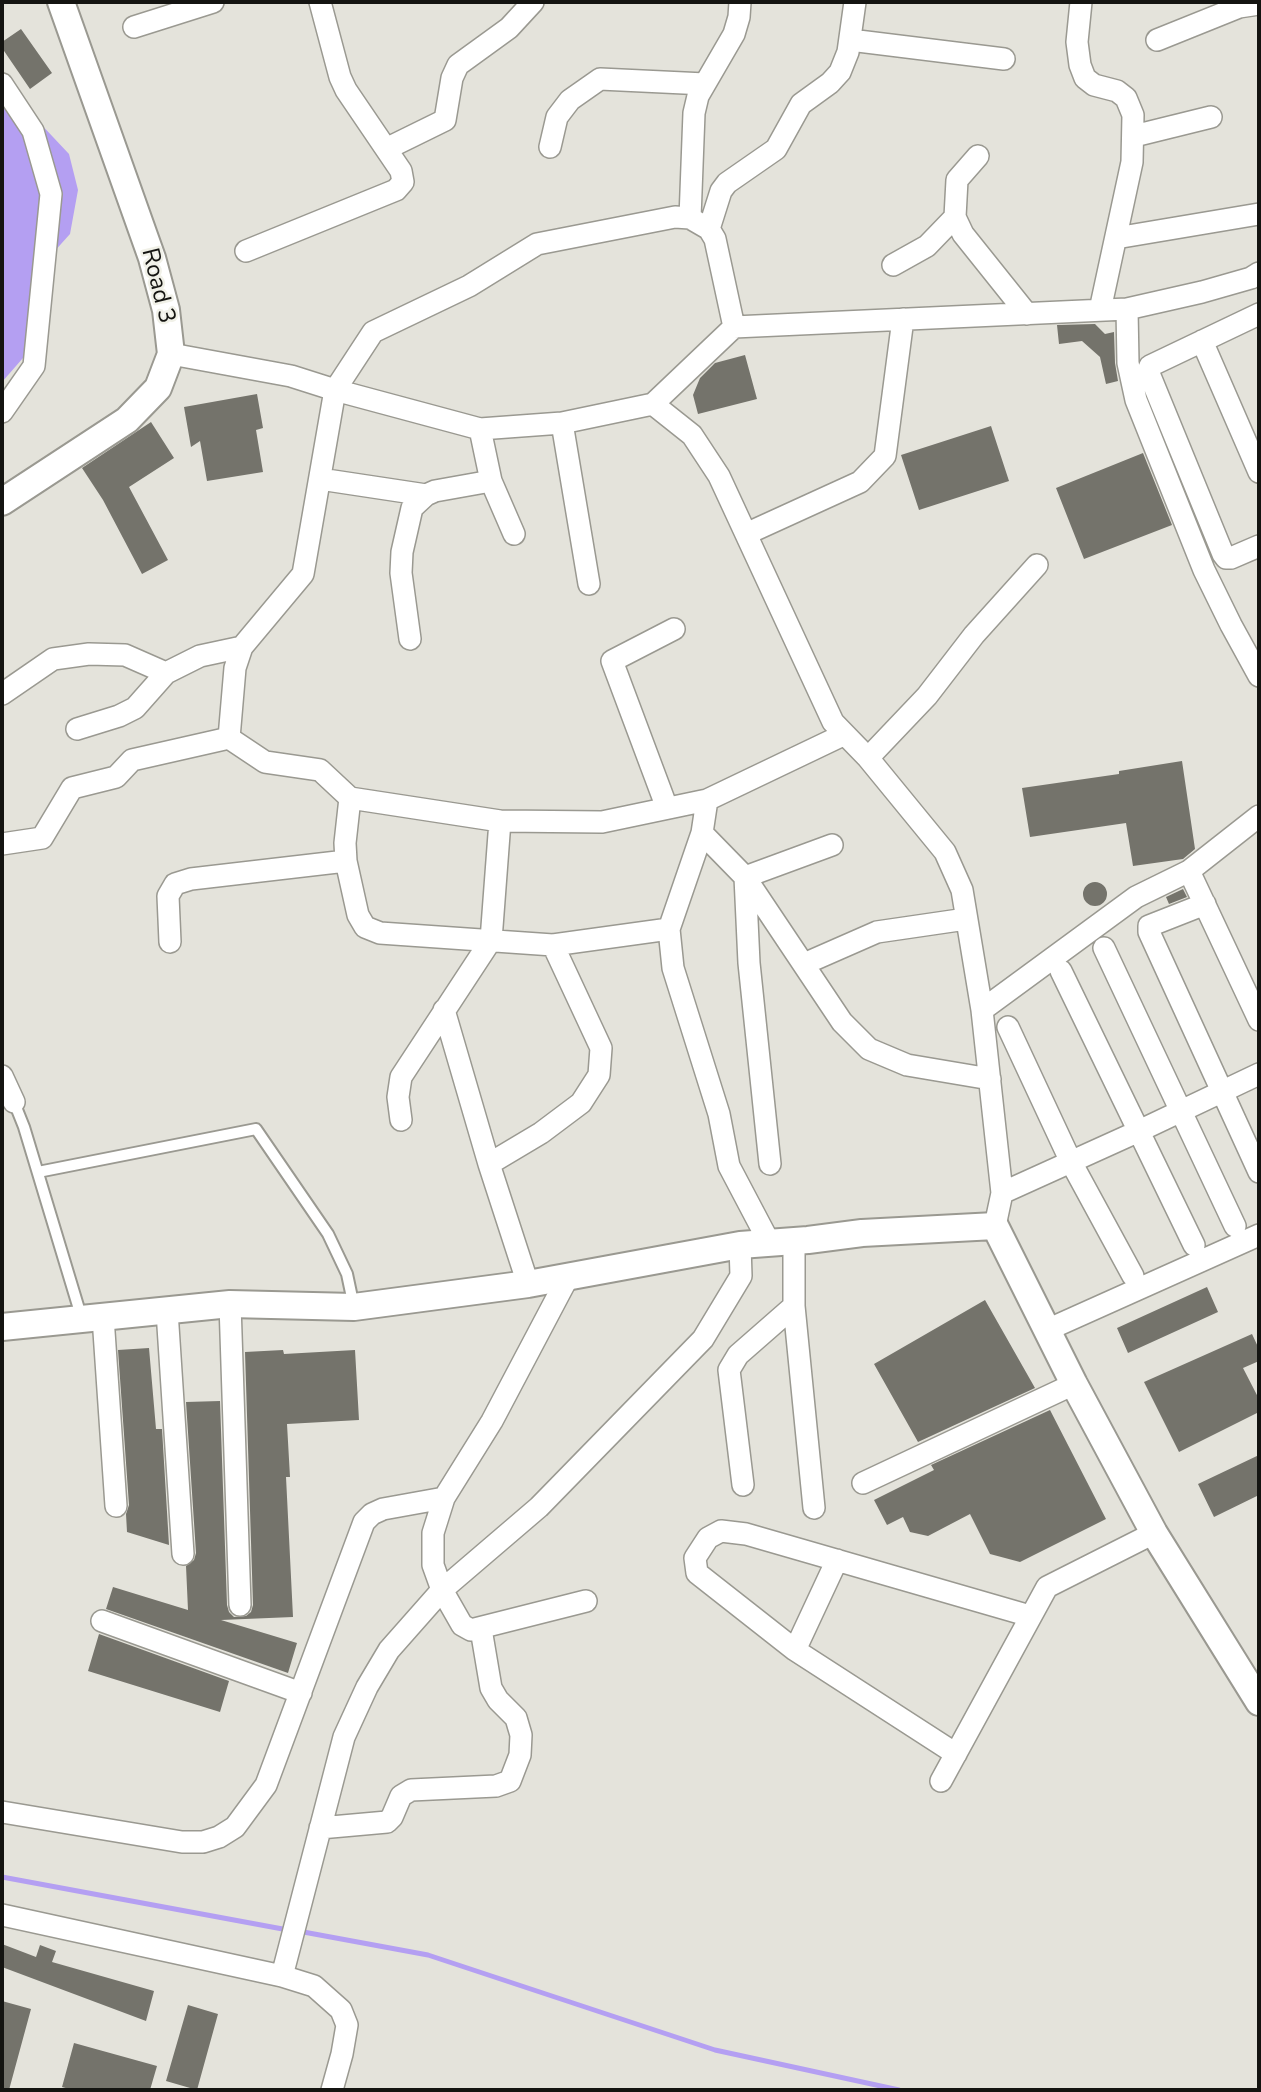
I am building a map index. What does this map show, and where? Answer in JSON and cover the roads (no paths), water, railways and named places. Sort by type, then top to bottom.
[{"type":"street","name":"Road 3","points":[[2,502],[128,420],[158,388],[171,354],[166,310],[152,258],[61,2]]},
{"type":"street","points":[[134,27],[213,2]]},
{"type":"street","points":[[246,251],[396,190],[403,182],[401,171],[340,77],[320,2]]},
{"type":"street","points":[[386,149],[445,120],[452,78],[458,65],[509,29],[533,2]]},
{"type":"street","points":[[690,218],[694,113],[698,96],[734,34],[740,2]]},
{"type":"street","points":[[709,229],[721,191],[727,183],[776,149],[801,104],[830,83],[840,72],[848,52],[855,2]]},
{"type":"street","points":[[1081,2],[1077,42],[1084,78],[1094,85],[1117,91],[1126,98],[1133,116],[1132,162],[1100,310]]},
{"type":"street","points":[[1157,40],[1239,7],[1259,5]]},
{"type":"street","points":[[849,40],[1003,59]]},
{"type":"street","points":[[550,146],[557,117],[570,100],[600,79],[705,84]]},
{"type":"street","points":[[2,84],[33,131],[51,194],[34,366],[2,412]]},
{"type":"street","points":[[1134,136],[1211,117]]},
{"type":"street","points":[[978,156],[957,180],[955,217],[963,234],[1027,314]]},
{"type":"street","points":[[1116,238],[1259,214]]},
{"type":"street","points":[[229,738],[235,668],[242,647],[303,574],[335,390],[373,332],[469,286],[537,244],[675,217],[690,218],[709,229],[715,239],[734,327]]},
{"type":"street","points":[[893,265],[927,246],[955,217]]},
{"type":"street","points":[[171,354],[291,376],[480,429],[562,424],[653,404],[734,327],[1128,309],[1255,276],[1259,301]]},
{"type":"street","points":[[1128,309],[1128,363],[1136,400],[1204,570],[1259,676]]},
{"type":"street","points":[[1259,314],[1150,366],[1149,375],[1223,554],[1226,558],[1231,558],[1259,546]]},
{"type":"street","points":[[746,534],[860,482],[885,456],[903,320]]},
{"type":"street","points":[[1202,341],[1259,472]]},
{"type":"street","points":[[653,404],[692,435],[719,475],[833,722],[868,758],[945,852],[962,890],[982,1010],[1002,1193],[995,1226],[1074,1384],[1154,1533],[1259,1702]]},
{"type":"street","points":[[562,424],[589,584]]},
{"type":"street","points":[[480,429],[491,481],[514,534]]},
{"type":"street","points":[[320,479],[426,495],[491,481]]},
{"type":"street","points":[[410,639],[401,573],[402,552],[412,508],[426,495]]},
{"type":"street","points":[[868,758],[927,696],[974,635],[1037,565]]},
{"type":"street","points":[[667,808],[612,661],[674,629]]},
{"type":"street","points":[[78,729],[135,708],[166,673],[200,656],[242,647]]},
{"type":"street","points":[[2,694],[53,659],[89,654],[125,655],[166,673]]},
{"type":"street","points":[[2,844],[42,838],[72,788],[116,777],[132,760],[229,738],[265,762],[320,771],[350,798],[500,821],[602,822],[707,800],[843,735]]},
{"type":"street","points":[[350,798],[345,843],[346,861],[358,915],[365,927],[380,933],[552,946],[669,929]]},
{"type":"street","points":[[707,800],[702,833],[669,929],[673,968],[719,1114],[729,1167],[782,1242],[794,1306],[814,1508]]},
{"type":"street","points":[[982,1010],[1136,897],[1189,871],[1259,816]]},
{"type":"street","points":[[401,1120],[398,1097],[401,1077],[491,940],[500,821]]},
{"type":"street","points":[[702,833],[745,877],[842,1022],[869,1049],[907,1065],[990,1079]]},
{"type":"street","points":[[745,877],[832,845]]},
{"type":"street","points":[[170,942],[168,896],[175,884],[191,879],[346,861]]},
{"type":"street","points":[[1189,871],[1259,1020]]},
{"type":"street","points":[[745,877],[749,962],[770,1164]]},
{"type":"street","points":[[1205,904],[1149,926],[1259,1172]]},
{"type":"street","points":[[804,964],[877,932],[966,919]]},
{"type":"street","points":[[489,1164],[541,1133],[581,1103],[599,1075],[601,1048],[552,946]]},
{"type":"street","points":[[1104,948],[1235,1226]]},
{"type":"street","points":[[1061,971],[1194,1245]]},
{"type":"street","points":[[444,1010],[489,1164],[528,1284]]},
{"type":"street","points":[[1008,1027],[1071,1161],[1133,1276]]},
{"type":"street","points":[[1002,1193],[1259,1074]]},
{"type":"street","points":[[2,1076],[14,1102]]},
{"type":"street","points":[[2,1327],[230,1304],[354,1307],[528,1284],[740,1245],[862,1233],[995,1226]]},
{"type":"street","points":[[1047,1330],[1259,1235]]},
{"type":"street","points":[[282,1976],[344,1737],[367,1687],[389,1650],[442,1590],[539,1507],[703,1339],[741,1276],[740,1245]]},
{"type":"street","points":[[568,1277],[492,1421],[444,1498],[433,1533],[433,1565],[442,1590],[462,1625],[471,1630],[586,1601]]},
{"type":"street","points":[[230,1304],[240,1605]]},
{"type":"street","points":[[743,1485],[729,1370],[737,1355],[794,1306]]},
{"type":"street","points":[[167,1311],[183,1554]]},
{"type":"street","points":[[93,1318],[116,1506]]},
{"type":"street","points":[[863,1483],[1074,1384]]},
{"type":"street","points":[[2,1812],[182,1842],[203,1842],[219,1837],[235,1827],[266,1785],[364,1522],[383,1509],[444,1498]]},
{"type":"street","points":[[956,1754],[795,1650],[697,1573],[695,1558],[708,1538],[721,1531],[746,1534],[1030,1616]]},
{"type":"street","points":[[941,1780],[1047,1587],[1154,1533]]},
{"type":"street","points":[[795,1650],[837,1560]]},
{"type":"street","points":[[102,1621],[301,1693]]},
{"type":"street","points":[[320,1828],[387,1822],[401,1796],[411,1790],[496,1786],[509,1780],[520,1755],[521,1735],[516,1718],[498,1700],[491,1688],[481,1629]]},
{"type":"street","points":[[2,1915],[282,1976],[314,1986],[341,2010],[347,2025],[332,2090]]},
{"type":"lane","points":[[14,1102],[93,1318]]},
{"type":"lane","points":[[38,1172],[256,1129],[328,1234],[347,1274],[354,1307]]},
{"type":"waterway","points":[[2,1877],[288,1930]]},
{"type":"waterway","points":[[298,1931],[428,1955],[715,2050],[899,2090]]}]
